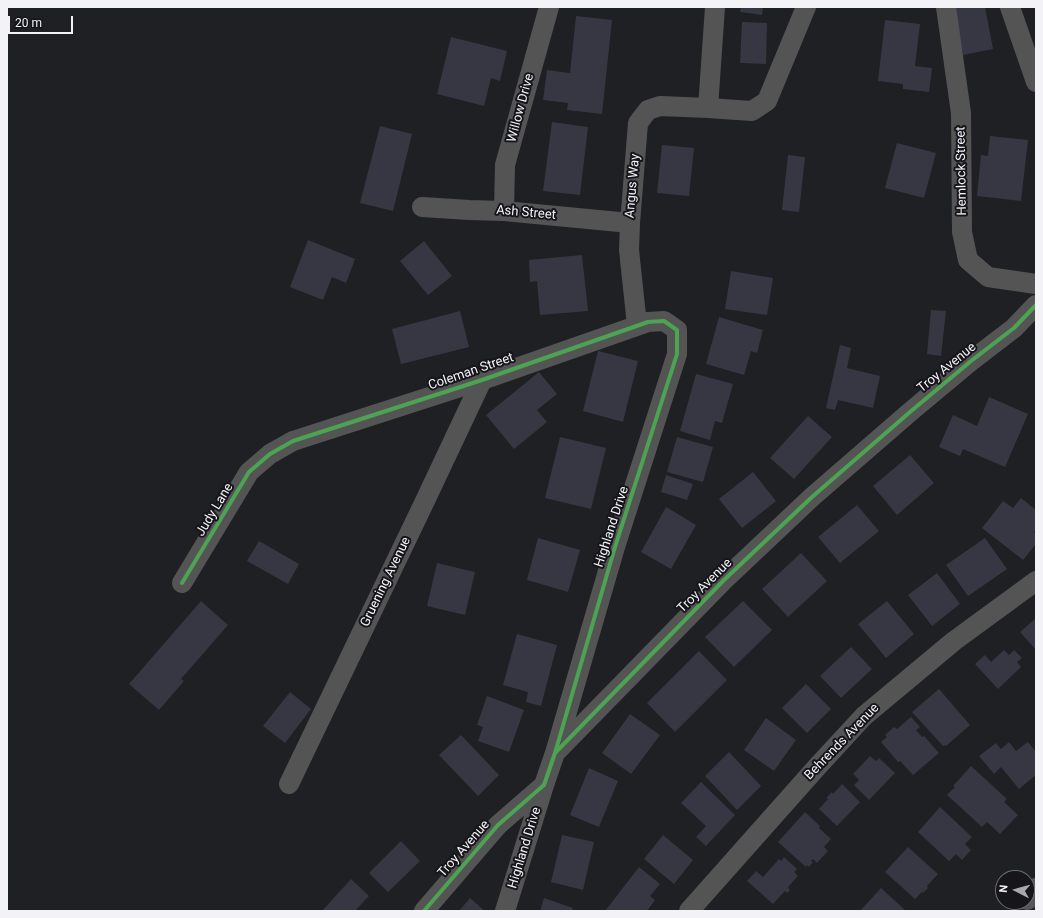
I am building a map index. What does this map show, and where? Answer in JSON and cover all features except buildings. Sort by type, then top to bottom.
[{"type":"street","points":[[708,108],[715,7]]},
{"type":"street","name":"Angus Way","points":[[638,325],[629,250],[638,123],[648,110],[660,106],[752,111],[767,101],[806,7]]},
{"type":"street","name":"Hemlock Street","points":[[946,7],[961,114],[962,232],[968,260],[988,277],[1036,284]]},
{"type":"street","points":[[1010,7],[1036,82]]},
{"type":"street","name":"Willow Drive","points":[[504,210],[505,165],[546,8]]},
{"type":"street","name":"Ash Street","points":[[422,208],[504,210],[630,223]]},
{"type":"street","name":"Troy Avenue","points":[[424,911],[498,826],[544,785],[555,753],[724,580],[812,497],[910,412],[971,361],[1014,328],[1036,306]]},
{"type":"street","name":"Coleman Street","points":[[270,454],[293,441],[482,380],[638,325],[648,322],[664,321],[677,330]]},
{"type":"street","name":"Highland Drive","points":[[555,753],[615,546],[677,354],[677,330]]},
{"type":"street","name":"Gruening Avenue","points":[[289,784],[482,380]]},
{"type":"street","name":"Judy Lane","points":[[182,582],[249,472],[270,454]]},
{"type":"street","name":"Behrends Avenue","points":[[689,911],[864,716],[954,641],[1036,581]]},
{"type":"street","name":"Highland Drive","points":[[505,911],[544,785]]},
{"type":"cycle path","points":[[424,911],[498,825],[544,785],[555,753],[724,580],[812,497],[910,412],[971,361],[1014,328],[1036,305]]},
{"type":"cycle path","points":[[182,583],[249,472],[270,454],[293,441],[482,380],[648,322],[664,321],[677,330],[677,354],[615,547],[555,753]]}]
